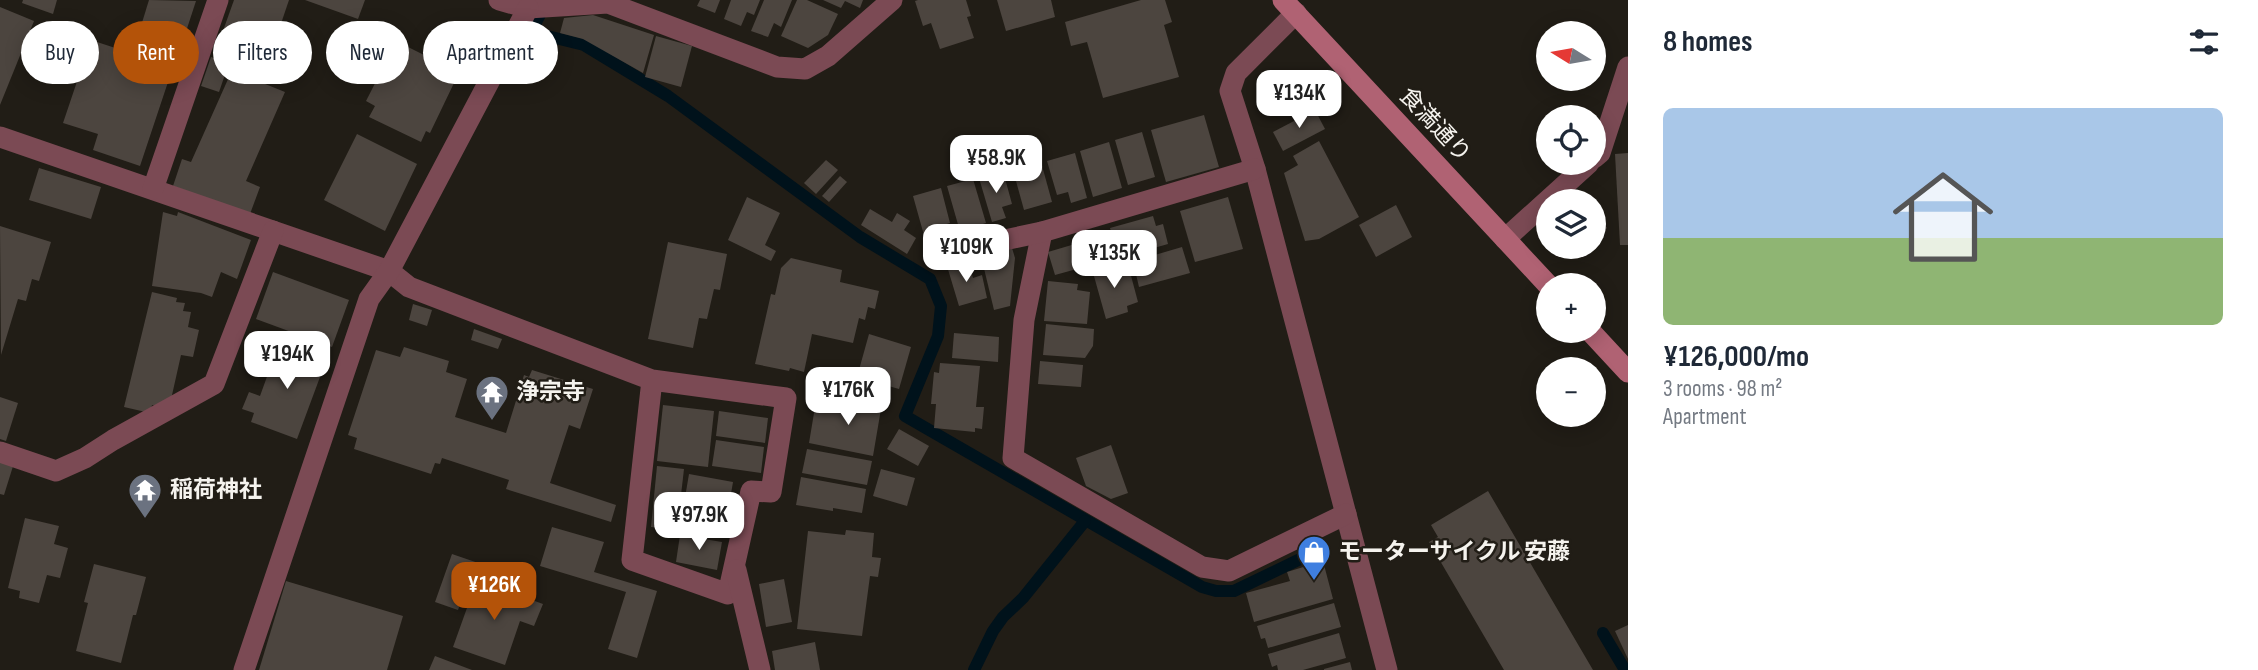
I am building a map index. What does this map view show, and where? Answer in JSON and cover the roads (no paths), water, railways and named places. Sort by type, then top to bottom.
[{"type":"street","points":[[153,189],[218,0]]},
{"type":"street","points":[[499,0],[528,8],[608,3],[777,67],[805,69],[828,56],[892,0]]},
{"type":"street","points":[[1289,7],[1236,73],[1230,91],[1255,169],[1387,670]]},
{"type":"street","name":"食満通り","points":[[1289,7],[1537,273]]},
{"type":"street","points":[[244,670],[369,299],[389,271],[528,8]]},
{"type":"street","points":[[1606,135],[1628,67]]},
{"type":"street","points":[[0,137],[389,271],[409,287],[652,380],[786,398],[771,492],[751,491],[728,594],[632,560],[652,380]]},
{"type":"street","points":[[953,251],[1042,232],[1255,169]]},
{"type":"street","points":[[1505,239],[1576,175]]},
{"type":"street","points":[[0,452],[56,471],[85,458],[214,384],[273,231]]},
{"type":"street","points":[[1042,232],[1024,320],[1013,458],[1202,567],[1229,571],[1346,514]]},
{"type":"street","points":[[1601,343],[1628,372]]},
{"type":"street","points":[[734,565],[760,670]]},
{"type":"waterway","points":[[546,3],[531,32],[584,45],[668,96],[860,237],[930,279],[941,306],[938,336],[905,416],[1202,587],[1216,591],[1234,591],[1323,548]]},
{"type":"waterway","points":[[974,670],[1003,617],[1023,598],[1085,521]]},
{"type":"waterway","points":[[1603,633],[1625,670]]},
{"type":"place","name":"浄宗寺","points":[[492,422]]},
{"type":"place","name":"稲荷神社","points":[[145,520]]},
{"type":"place","name":"モーターサイクル 安藤","points":[[1314,582]]}]
